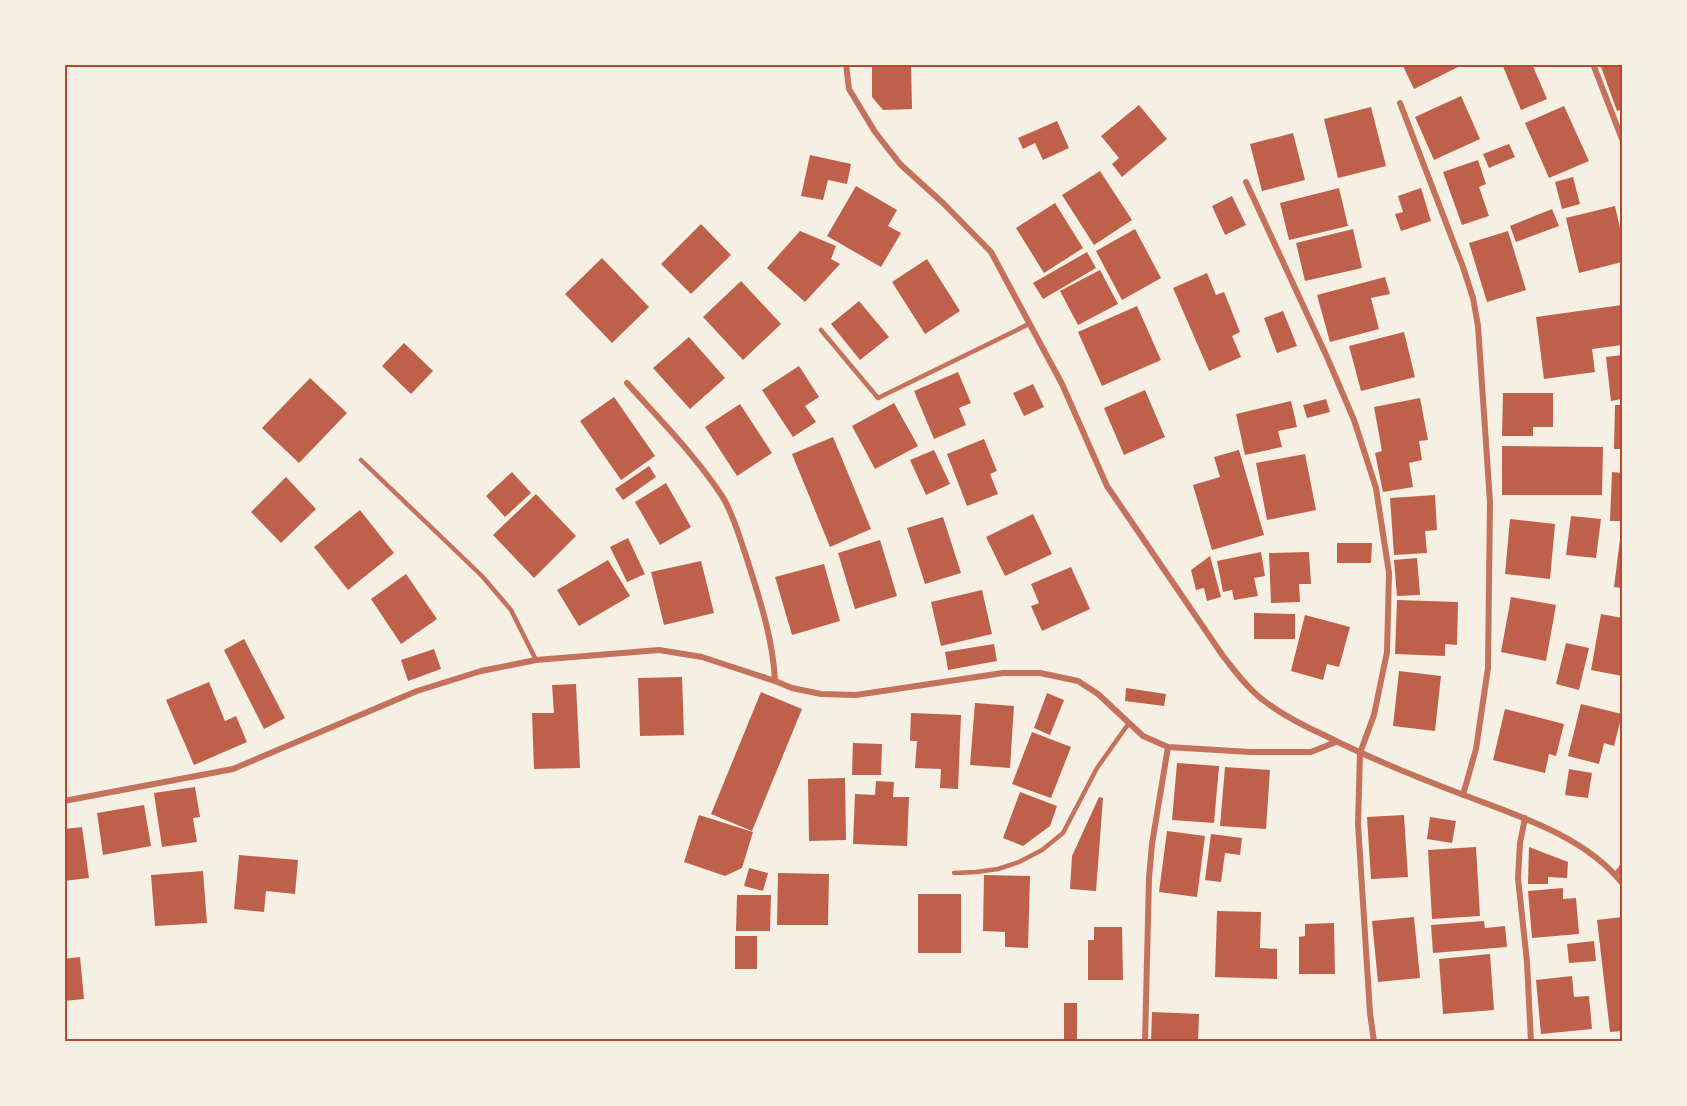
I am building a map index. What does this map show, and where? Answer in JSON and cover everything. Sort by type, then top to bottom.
[{"type":"street","points":[[846,64],[849,89],[875,132],[900,164],[944,204],[991,252],[1062,384],[1107,486],[1223,656],[1244,682],[1261,699],[1287,717],[1336,742],[1525,818],[1591,855],[1623,883]]},
{"type":"street","points":[[1593,64],[1623,140]]},
{"type":"street","points":[[1400,103],[1463,267],[1473,298],[1478,326],[1490,502],[1488,668],[1476,749],[1463,795]]},
{"type":"street","points":[[1246,182],[1354,420],[1376,488],[1389,573],[1386,652],[1374,715],[1360,753],[1358,824],[1370,1013],[1374,1041]]},
{"type":"street","points":[[627,383],[702,467],[724,499],[757,591],[773,652],[775,681]]},
{"type":"street","points":[[64,801],[233,769],[417,692],[481,671],[536,660],[659,650],[702,657],[792,688],[821,694],[856,695],[1003,673],[1040,673],[1078,681],[1098,694],[1143,736],[1168,747],[1250,752],[1311,752],[1336,742]]},
{"type":"street","points":[[1145,1041],[1149,878],[1168,747]]},
{"type":"street","points":[[1525,818],[1520,843],[1518,878],[1527,962],[1531,1041]]},
{"type":"street","points":[[1616,875],[1623,867]]},
{"type":"lane","points":[[821,330],[878,398],[1029,324]]},
{"type":"lane","points":[[361,460],[482,576],[511,610],[536,660]]},
{"type":"lane","points":[[954,873],[987,871],[1019,862],[1042,850],[1063,833],[1096,768],[1129,723]]},
{"type":"building","points":[[872,64],[911,64],[912,109],[883,110],[872,97]]},
{"type":"building","points":[[1402,64],[1464,64],[1414,89]]},
{"type":"building","points":[[1502,64],[1532,64],[1547,99],[1521,110]]},
{"type":"building","points":[[1600,64],[1622,64],[1622,109],[1617,111]]},
{"type":"building","points":[[1461,96],[1480,139],[1434,160],[1415,117]]},
{"type":"building","points":[[1139,105],[1167,139],[1122,177],[1112,164],[1119,158],[1101,136]]},
{"type":"building","points":[[1564,106],[1589,161],[1549,178],[1525,123]]},
{"type":"building","points":[[1371,107],[1386,166],[1338,178],[1324,119]]},
{"type":"building","points":[[1057,121],[1069,148],[1043,160],[1035,143],[1023,149],[1018,138]]},
{"type":"building","points":[[1293,133],[1305,180],[1262,191],[1250,144]]},
{"type":"building","points":[[1509,144],[1515,157],[1489,168],[1483,154]]},
{"type":"building","points":[[810,155],[851,164],[847,184],[828,180],[823,200],[801,196]]},
{"type":"building","points":[[1478,160],[1486,184],[1479,187],[1489,216],[1462,225],[1443,172]]},
{"type":"building","points":[[1100,171],[1132,220],[1094,245],[1062,195]]},
{"type":"building","points":[[1573,177],[1580,204],[1562,209],[1555,182]]},
{"type":"building","points":[[856,186],[897,210],[888,226],[901,233],[881,267],[827,236]]},
{"type":"building","points":[[1339,188],[1348,226],[1289,240],[1280,203]]},
{"type":"building","points":[[1421,188],[1431,221],[1401,231],[1395,214],[1403,212],[1398,196]]},
{"type":"building","points":[[1232,196],[1246,225],[1225,235],[1212,206]]},
{"type":"building","points":[[1055,203],[1083,248],[1044,273],[1016,228]]},
{"type":"building","points":[[1615,206],[1622,237],[1622,262],[1579,273],[1566,218]]},
{"type":"building","points":[[1552,209],[1559,226],[1516,242],[1510,226]]},
{"type":"building","points":[[701,224],[731,255],[691,294],[661,264]]},
{"type":"building","points":[[1135,229],[1161,278],[1122,300],[1096,251]]},
{"type":"building","points":[[1353,229],[1362,268],[1305,281],[1296,243]]},
{"type":"building","points":[[800,231],[836,246],[831,259],[840,264],[805,302],[767,268]]},
{"type":"building","points":[[1508,231],[1526,290],[1487,302],[1469,243]]},
{"type":"building","points":[[1087,252],[1096,268],[1043,299],[1033,283]]},
{"type":"building","points":[[602,258],[649,307],[612,343],[565,294]]},
{"type":"building","points":[[927,259],[960,311],[925,334],[892,282]]},
{"type":"building","points":[[1100,270],[1118,304],[1078,325],[1060,291]]},
{"type":"building","points":[[1207,273],[1216,295],[1224,292],[1240,332],[1232,336],[1241,357],[1209,371],[1173,288]]},
{"type":"building","points":[[1385,277],[1390,294],[1371,298],[1379,329],[1330,342],[1317,295]]},
{"type":"building","points":[[741,281],[781,324],[743,360],[703,317]]},
{"type":"building","points":[[859,301],[889,337],[860,360],[831,324]]},
{"type":"building","points":[[1622,305],[1622,345],[1592,349],[1595,372],[1544,379],[1536,317]]},
{"type":"building","points":[[1137,306],[1161,360],[1102,386],[1078,332]]},
{"type":"building","points":[[1283,311],[1297,346],[1277,353],[1264,318]]},
{"type":"building","points":[[1404,332],[1415,377],[1361,391],[1349,346]]},
{"type":"building","points":[[689,337],[725,378],[690,409],[653,368]]},
{"type":"building","points":[[404,343],[433,371],[411,394],[382,366]]},
{"type":"building","points":[[1622,355],[1622,399],[1611,401],[1606,357]]},
{"type":"building","points":[[799,366],[819,397],[805,406],[816,422],[793,437],[762,390]]},
{"type":"building","points":[[958,372],[971,403],[959,408],[966,425],[934,439],[914,391]]},
{"type":"building","points":[[310,378],[347,413],[299,463],[262,428]]},
{"type":"building","points":[[1033,384],[1044,407],[1024,416],[1013,393]]},
{"type":"building","points":[[1145,390],[1165,437],[1124,455],[1104,408]]},
{"type":"building","points":[[1503,393],[1553,393],[1553,427],[1533,427],[1533,436],[1502,436]]},
{"type":"building","points":[[614,397],[655,456],[621,480],[580,421]]},
{"type":"building","points":[[1420,398],[1428,440],[1419,441],[1422,460],[1409,463],[1413,487],[1383,492],[1375,453],[1382,451],[1374,407]]},
{"type":"building","points":[[1326,399],[1330,412],[1307,418],[1303,405]]},
{"type":"building","points":[[1291,401],[1297,427],[1278,431],[1282,447],[1245,455],[1236,414]]},
{"type":"building","points":[[894,403],[918,446],[875,469],[852,426]]},
{"type":"building","points":[[740,404],[772,453],[737,476],[705,427]]},
{"type":"building","points":[[1615,405],[1622,405],[1622,449],[1614,449]]},
{"type":"building","points":[[833,437],[871,529],[830,547],[792,454]]},
{"type":"building","points":[[984,439],[997,471],[990,474],[998,494],[967,506],[947,454]]},
{"type":"building","points":[[1502,446],[1603,447],[1602,495],[1502,495]]},
{"type":"building","points":[[934,450],[950,484],[926,495],[910,460]]},
{"type":"building","points":[[1239,450],[1264,535],[1212,550],[1193,485],[1220,477],[1214,457]]},
{"type":"building","points":[[1305,454],[1316,510],[1267,520],[1256,463]]},
{"type":"building","points":[[649,466],[656,477],[623,500],[615,489]]},
{"type":"building","points":[[512,472],[531,493],[505,517],[486,496]]},
{"type":"building","points":[[1612,472],[1622,473],[1622,521],[1610,521]]},
{"type":"building","points":[[286,477],[316,509],[281,543],[251,512]]},
{"type":"building","points":[[666,483],[691,527],[660,545],[635,502]]},
{"type":"building","points":[[536,494],[576,536],[534,578],[493,535]]},
{"type":"building","points":[[1435,495],[1437,530],[1425,531],[1427,553],[1394,555],[1390,498]]},
{"type":"building","points":[[360,510],[394,553],[348,590],[314,547]]},
{"type":"building","points":[[1033,514],[1052,554],[1005,576],[986,537]]},
{"type":"building","points":[[1571,516],[1601,519],[1596,558],[1566,555]]},
{"type":"building","points":[[943,517],[961,573],[925,584],[907,528]]},
{"type":"building","points":[[1510,519],[1555,524],[1550,579],[1505,574]]},
{"type":"building","points":[[1622,531],[1622,588],[1614,587]]},
{"type":"building","points":[[628,538],[645,574],[627,582],[610,547]]},
{"type":"building","points":[[880,540],[897,596],[855,609],[838,553]]},
{"type":"building","points":[[1337,543],[1372,543],[1371,563],[1337,563]]},
{"type":"building","points":[[1261,552],[1265,576],[1254,578],[1258,596],[1234,600],[1232,590],[1223,592],[1217,561]]},
{"type":"building","points":[[1309,552],[1311,584],[1299,584],[1300,602],[1271,603],[1269,553]]},
{"type":"building","points":[[1210,556],[1221,597],[1207,601],[1204,588],[1196,590],[1191,570]]},
{"type":"building","points":[[1417,558],[1420,595],[1397,596],[1394,560]]},
{"type":"building","points":[[608,560],[630,596],[579,626],[557,590]]},
{"type":"building","points":[[701,561],[714,613],[664,625],[651,572]]},
{"type":"building","points":[[824,564],[840,621],[792,635],[775,577]]},
{"type":"building","points":[[1071,567],[1090,609],[1042,631],[1031,606],[1039,603],[1031,584]]},
{"type":"building","points":[[406,574],[437,619],[401,644],[371,599]]},
{"type":"building","points":[[982,590],[992,634],[941,646],[931,602]]},
{"type":"building","points":[[1511,597],[1556,605],[1546,661],[1501,652]]},
{"type":"building","points":[[1397,600],[1458,602],[1457,645],[1445,644],[1445,656],[1395,654]]},
{"type":"building","points":[[1254,613],[1295,614],[1295,639],[1254,639]]},
{"type":"building","points":[[1601,614],[1622,618],[1622,676],[1591,670]]},
{"type":"building","points":[[1305,615],[1350,627],[1339,667],[1327,664],[1323,680],[1291,671]]},
{"type":"building","points":[[244,639],[285,718],[264,729],[224,650]]},
{"type":"building","points":[[1566,643],[1589,648],[1579,690],[1556,684]]},
{"type":"building","points":[[994,644],[997,661],[948,670],[945,652]]},
{"type":"building","points":[[434,649],[441,669],[408,681],[401,660]]},
{"type":"building","points":[[1399,671],[1441,676],[1435,731],[1393,726]]},
{"type":"building","points":[[682,677],[684,735],[640,736],[638,678]]},
{"type":"building","points":[[209,682],[225,721],[236,716],[247,742],[194,765],[166,700]]},
{"type":"building","points":[[576,684],[580,768],[534,769],[532,713],[554,713],[552,685]]},
{"type":"building","points":[[1126,688],[1166,694],[1164,706],[1125,701]]},
{"type":"building","points":[[761,692],[802,709],[752,831],[711,814]]},
{"type":"building","points":[[1047,693],[1064,700],[1050,735],[1034,728]]},
{"type":"building","points":[[975,703],[1014,706],[1010,768],[970,765]]},
{"type":"building","points":[[1581,704],[1622,714],[1614,746],[1604,743],[1599,764],[1568,756]]},
{"type":"building","points":[[1505,709],[1564,724],[1556,756],[1549,754],[1545,773],[1493,760]]},
{"type":"building","points":[[911,713],[961,715],[958,789],[940,788],[941,769],[915,768],[917,741],[910,741]]},
{"type":"building","points":[[1032,732],[1071,747],[1051,798],[1012,784]]},
{"type":"building","points":[[853,743],[882,744],[881,775],[852,775]]},
{"type":"building","points":[[1177,763],[1219,766],[1214,823],[1172,820]]},
{"type":"building","points":[[1225,767],[1270,770],[1266,829],[1220,826]]},
{"type":"building","points":[[1569,769],[1592,773],[1588,798],[1565,795]]},
{"type":"building","points":[[845,778],[846,840],[809,841],[808,779]]},
{"type":"building","points":[[876,781],[894,782],[893,797],[909,797],[907,846],[853,844],[855,794],[875,795]]},
{"type":"building","points":[[195,787],[200,817],[193,818],[197,842],[162,847],[154,793]]},
{"type":"building","points":[[1020,792],[1057,806],[1050,826],[1023,846],[1003,838]]},
{"type":"building","points":[[1099,797],[1103,798],[1096,891],[1070,889],[1072,856]]},
{"type":"building","points":[[144,805],[151,846],[103,855],[97,813]]},
{"type":"building","points":[[699,815],[753,832],[742,868],[725,876],[684,862]]},
{"type":"building","points":[[1404,815],[1408,877],[1371,879],[1367,817]]},
{"type":"building","points":[[1430,817],[1456,821],[1452,843],[1427,839]]},
{"type":"building","points":[[82,827],[89,878],[64,881],[64,829]]},
{"type":"building","points":[[1167,831],[1205,836],[1197,897],[1159,892]]},
{"type":"building","points":[[1211,834],[1242,838],[1240,855],[1225,853],[1221,882],[1205,880]]},
{"type":"building","points":[[1476,847],[1480,916],[1432,919],[1428,850]]},
{"type":"building","points":[[1529,847],[1568,862],[1567,878],[1548,877],[1548,884],[1528,884]]},
{"type":"building","points":[[239,855],[298,860],[295,894],[266,891],[264,912],[234,909]]},
{"type":"building","points":[[749,868],[768,873],[763,891],[744,886]]},
{"type":"building","points":[[203,871],[207,923],[155,926],[151,875]]},
{"type":"building","points":[[778,873],[829,874],[828,925],[777,925]]},
{"type":"building","points":[[984,875],[1030,876],[1028,948],[1005,947],[1005,932],[983,931]]},
{"type":"building","points":[[1563,888],[1563,899],[1576,898],[1579,934],[1532,938],[1528,891]]},
{"type":"building","points":[[918,894],[961,894],[961,953],[918,953]]},
{"type":"building","points":[[737,895],[771,895],[770,931],[736,931]]},
{"type":"building","points":[[1217,911],[1261,912],[1260,948],[1277,949],[1277,979],[1215,977]]},
{"type":"building","points":[[1414,917],[1420,978],[1378,982],[1372,921]]},
{"type":"building","points":[[1622,917],[1622,1031],[1610,1032],[1597,920]]},
{"type":"building","points":[[1484,921],[1485,928],[1505,926],[1507,947],[1433,953],[1431,925]]},
{"type":"building","points":[[1334,923],[1335,974],[1299,974],[1299,937],[1305,936],[1305,924]]},
{"type":"building","points":[[1094,927],[1122,927],[1123,980],[1088,980],[1088,940],[1094,940]]},
{"type":"building","points":[[735,936],[757,936],[757,969],[735,969]]},
{"type":"building","points":[[1594,941],[1596,961],[1569,963],[1567,944]]},
{"type":"building","points":[[1490,954],[1494,1010],[1443,1014],[1439,959]]},
{"type":"building","points":[[80,957],[84,999],[64,1001],[64,959]]},
{"type":"building","points":[[1572,976],[1574,997],[1589,996],[1592,1029],[1541,1034],[1536,980]]},
{"type":"building","points":[[1064,1003],[1077,1003],[1077,1042],[1064,1042]]},
{"type":"building","points":[[1152,1012],[1199,1014],[1198,1042],[1151,1042]]}]
